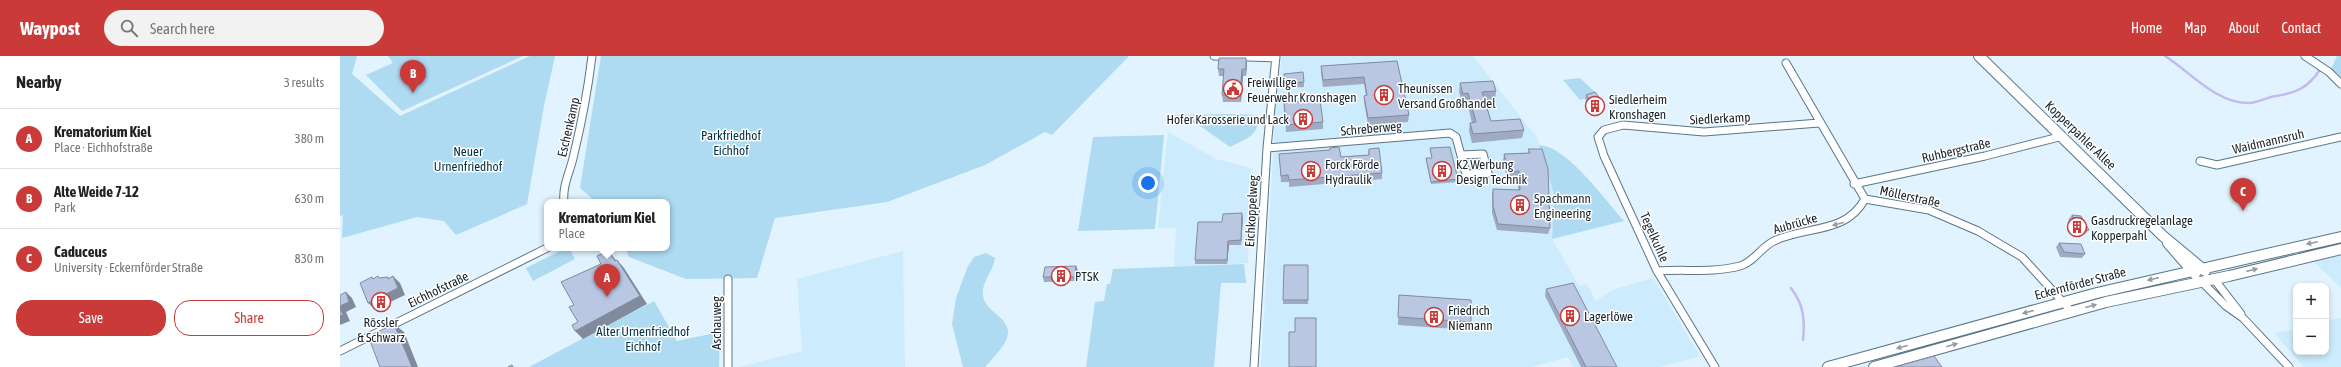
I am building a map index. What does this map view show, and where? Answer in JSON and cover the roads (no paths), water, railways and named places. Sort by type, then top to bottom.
[{"type":"main road","name":"Kopperpahler Allee","points":[[1979,56],[2063,136],[2163,236],[2175,253],[2214,280]]},
{"type":"main road","name":"Eckernförder Straße","points":[[1828,367],[2063,302],[2197,269],[2341,237]]},
{"type":"main road","name":"Eckernförder Straße","points":[[1874,367],[2071,311],[2214,280],[2341,249]]},
{"type":"main road","name":"Kopperpahler Allee","points":[[2197,269],[2202,282]]},
{"type":"street","name":"Eschenkamp","points":[[564,199],[563,192],[573,160],[587,99],[592,56]]},
{"type":"street","points":[[1214,56],[1276,57]]},
{"type":"street","points":[[2305,56],[2329,72],[2341,84]]},
{"type":"street","name":"Eichkoppelweg","points":[[1254,367],[1267,148],[1276,57]]},
{"type":"street","name":"Möllerstraße","points":[[1786,64],[1854,184],[1865,199],[1929,210],[1978,231],[2022,256],[2071,311]]},
{"type":"street","name":"Siedlerkamp","points":[[1623,125],[1704,132],[1819,123]]},
{"type":"street","name":"Tegelkuhle","points":[[1623,125],[1616,126],[1600,134],[1598,138],[1600,146],[1657,271],[1715,367]]},
{"type":"street","name":"Schreberweg","points":[[1267,148],[1450,133],[1456,137],[1461,156]]},
{"type":"street","name":"Ruhbergstraße","points":[[1854,184],[1978,158],[2063,136]]},
{"type":"street","name":"Waidmannsruh","points":[[2200,161],[2217,165],[2341,137]]},
{"type":"street","name":"Aubrücke","points":[[1657,271],[1744,265],[1770,243],[1789,234],[1844,222],[1862,208],[1865,199]]},
{"type":"street","name":"Eichhofstraße","points":[[340,351],[544,249]]},
{"type":"street","name":"Aschauweg","points":[[728,279],[728,367]]},
{"type":"street","points":[[2214,280],[2234,302],[2243,318]]},
{"type":"street","points":[[2202,282],[2226,306],[2243,318],[2289,367]]},
{"type":"waterway","points":[[2165,56],[2204,86],[2215,93],[2237,102],[2252,103],[2295,91],[2306,86],[2319,71]]},
{"type":"waterway","points":[[1791,288],[1799,300],[1803,313],[1803,340]]},
{"type":"place","name":"Freiwillige Feuerwehr Kronshagen","points":[[1233,89]]},
{"type":"place","name":"Alte Weide 7-12","points":[[413,93]]},
{"type":"place","name":"Theunissen Versand Großhandel","points":[[1384,95]]},
{"type":"place","name":"Siedlerheim Kronshagen","points":[[1595,106]]},
{"type":"place","name":"Hofer Karosserie und Lack","points":[[1303,119]]},
{"type":"place","name":"Forck Förde Hydraulik","points":[[1311,171]]},
{"type":"place","name":"K2 Werbung Design Technik","points":[[1442,171]]},
{"type":"place","name":"Spachmann Engineering","points":[[1520,205]]},
{"type":"place","name":"Caduceus","points":[[2243,211]]},
{"type":"place","name":"Gasdruckregelanlage Kopperpahl","points":[[2077,227]]},
{"type":"place","name":"PTSK","points":[[1061,276]]},
{"type":"place","name":"Krematorium Kiel","points":[[607,297]]},
{"type":"place","name":"Rössler & Schwarz","points":[[381,302]]},
{"type":"place","name":"Lagerlöwe","points":[[1570,316]]},
{"type":"place","name":"Friedrich Niemann","points":[[1434,317]]},
{"type":"park label","name":"Parkfriedhof Eichhof","points":[[731,142]]},
{"type":"park label","name":"Neuer Urnenfriedhof","points":[[468,158]]},
{"type":"park label","name":"Alter Urnenfriedhof Eichhof","points":[[643,338]]}]
